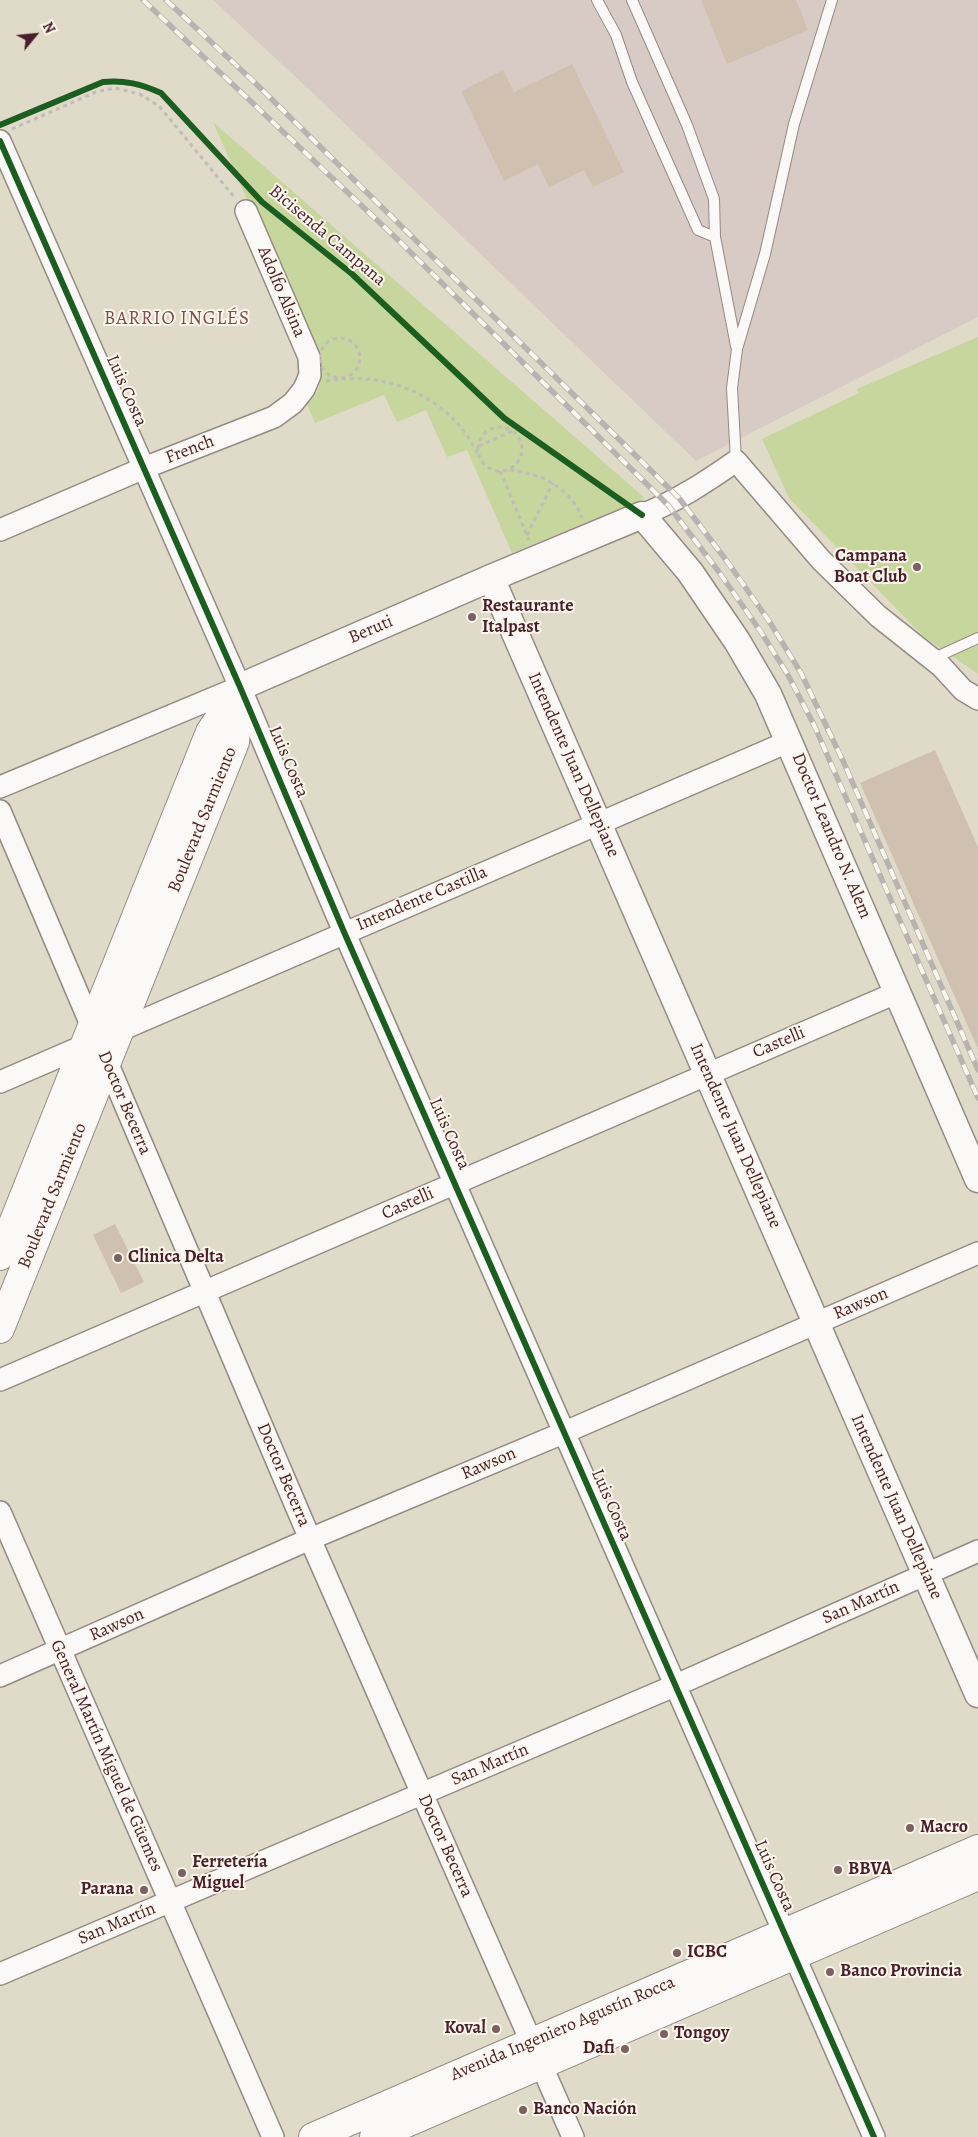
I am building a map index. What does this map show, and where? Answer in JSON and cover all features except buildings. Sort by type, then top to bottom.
[{"type":"main road","name":"Boulevard Sarmiento","points":[[0,1256],[235,742],[240,687]]},
{"type":"main road","name":"Boulevard Sarmiento","points":[[0,1330],[100,1040]]},
{"type":"main road","name":"Avenida Ingeniero Agustín Rocca","points":[[313,2137],[536,2053],[788,1944],[978,1849]]},
{"type":"main road","name":"Avenida Ingeniero Agustín Rocca","points":[[788,1944],[978,1876]]},
{"type":"main road","name":"Avenida Ingeniero Agustín Rocca","points":[[374,2137],[536,2053]]},
{"type":"street","name":"Luis Costa","points":[[4,136],[144,468],[344,932],[874,2137]]},
{"type":"street","name":"Adolfo Alsina","points":[[246,211],[309,357],[308,380]]},
{"type":"street","name":"French","points":[[0,530],[144,468],[274,417],[293,403],[308,380]]},
{"type":"street","name":"Beruti","points":[[0,787],[240,687],[491,578],[532,547],[588,538],[668,505],[699,487],[736,461]]},
{"type":"street","points":[[736,461],[821,560],[878,616],[932,659],[970,694]]},
{"type":"street","name":"Doctor Leandro N. Alem","points":[[642,515],[690,572],[737,641],[768,694],[978,1179]]},
{"type":"street","name":"Intendente Juan Dellepiane","points":[[491,578],[978,1694]]},
{"type":"street","name":"Intendente Castilla","points":[[0,1082],[344,932],[790,742]]},
{"type":"street","name":"Doctor Becerra","points":[[0,810],[100,1040],[310,1539],[573,2137]]},
{"type":"street","name":"Castelli","points":[[0,1380],[898,992]]},
{"type":"street","name":"Rawson","points":[[0,1676],[310,1539],[563,1433],[978,1253]]},
{"type":"street","name":"General Martín Miguel de Güemes","points":[[0,1512],[273,2137]]},
{"type":"street","name":"San Martín","points":[[0,1974],[674,1686],[978,1551]]},
{"type":"lane","points":[[597,0],[616,36],[632,82],[698,230],[715,237]]},
{"type":"lane","points":[[632,0],[687,125],[714,199],[715,237],[737,349]]},
{"type":"lane","points":[[736,461],[732,388],[737,349],[765,254],[794,124],[832,0]]},
{"type":"lane","points":[[932,659],[978,638]]},
{"type":"lane","points":[[970,694],[978,710]]},
{"type":"path","points":[[111,81],[119,80]]},
{"type":"path","points":[[43,107],[103,82]]},
{"type":"path","points":[[4,136],[96,92],[115,88],[140,94],[159,106],[246,211]]},
{"type":"path","points":[[308,380],[341,378],[352,374],[359,363],[360,357],[350,341],[336,339],[324,345],[320,358],[324,370],[334,378],[341,378],[369,379],[392,382],[415,392],[445,413],[465,433],[484,464],[490,468],[500,471],[522,471],[553,483],[573,501],[580,513],[588,538]]},
{"type":"path","points":[[510,421],[523,430]]},
{"type":"path","points":[[480,457],[479,446],[481,437],[492,428],[505,428],[513,431],[517,435],[522,450],[517,463],[508,470]]},
{"type":"path","points":[[479,446],[513,431]]},
{"type":"path","points":[[500,471],[532,547]]},
{"type":"path","points":[[532,547],[553,483]]},
{"type":"shaded area","points":[[213,0],[978,0],[978,317],[696,461],[317,97]]},
{"type":"green space","points":[[213,122],[645,498],[512,553],[467,450],[447,457],[426,410],[397,422],[384,395],[315,423],[307,404],[319,389],[320,372],[317,359]]},
{"type":"green space","name":"Campana Boat Club","points":[[978,337],[978,674],[923,636],[789,498],[762,439],[859,393],[857,389]]},
{"type":"railway","points":[[143,0],[395,237],[668,505],[719,572],[761,632],[788,675],[814,725],[978,1098]]},
{"type":"railway","points":[[166,0],[251,79],[679,498],[769,621],[801,673],[844,763],[978,1070]]},
{"type":"cycle path","name":"Bicisenda Campana","points":[[0,125],[103,82],[133,83],[161,93],[262,202],[352,274],[504,418],[642,515]]},
{"type":"cycle path","points":[[0,141],[240,687],[344,932],[874,2137]]},
{"type":"place","name":"Campana Boat Club","points":[[917,567]]},
{"type":"place","name":"Restaurante Italpast","points":[[472,617]]},
{"type":"place","name":"Clinica Delta","points":[[118,1258]]},
{"type":"place","name":"Macro","points":[[910,1828]]},
{"type":"place","name":"BBVA","points":[[838,1870]]},
{"type":"place","name":"Ferretería Miguel","points":[[182,1873]]},
{"type":"place","name":"Parana","points":[[144,1890]]},
{"type":"place","name":"ICBC","points":[[677,1953]]},
{"type":"place","name":"Banco Provincia","points":[[830,1972]]},
{"type":"place","name":"Koval","points":[[496,2029]]},
{"type":"place","name":"Tongoy","points":[[664,2034]]},
{"type":"place","name":"Dafi","points":[[625,2049]]},
{"type":"place","name":"Banco Nación","points":[[523,2110]]},
{"type":"district","name":"BARRIO INGLÉS","points":[[177,319]]}]
